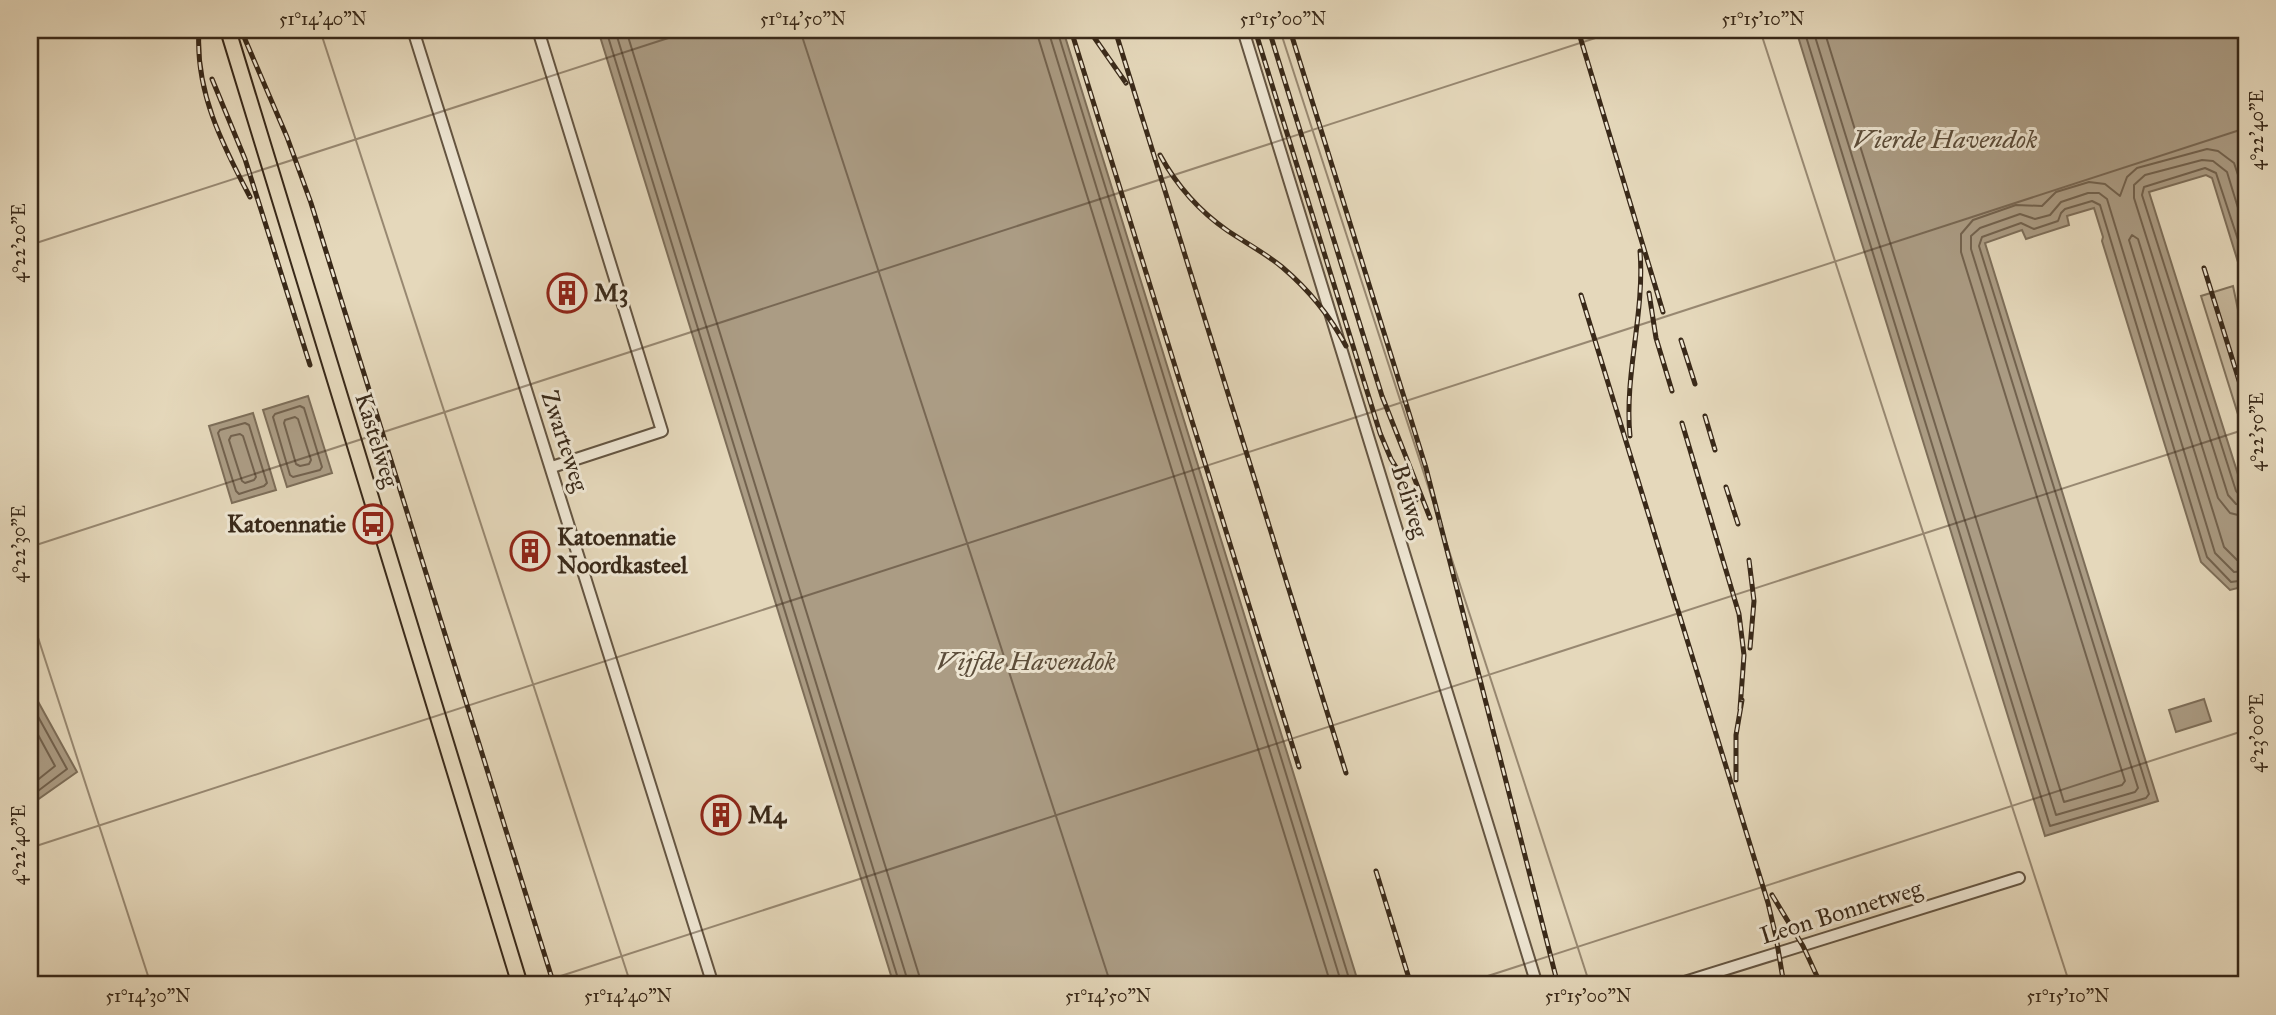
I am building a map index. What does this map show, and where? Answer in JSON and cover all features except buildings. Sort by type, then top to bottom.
[{"type":"main road","name":"Kastelweg","points":[[228,30],[520,985]]},
{"type":"street","name":"Zwarteweg","points":[[413,30],[713,985]]},
{"type":"street","points":[[538,30],[663,431],[552,467]]},
{"type":"street","name":"Beliweg","points":[[1243,30],[1536,985]]},
{"type":"street","name":"Leon Bonnetweg","points":[[1675,985],[2019,878]]},
{"type":"shaded area","points":[[2233,286],[2246,348],[2246,440],[2201,296]]},
{"type":"water","name":"Vijfde Havendok","points":[[598,30],[1063,30],[1359,985],[894,985]]},
{"type":"water","name":"Vierde Havendok","points":[[1796,30],[2246,30],[2246,288],[2212,178],[2206,175],[2149,192],[2246,500],[2246,586],[2230,590],[2201,562],[2094,208],[2067,216],[2069,225],[2026,239],[2022,230],[1985,243],[2158,801],[2045,836]]},
{"type":"water","points":[[308,396],[332,473],[287,487],[263,410]]},
{"type":"water","points":[[253,413],[276,490],[232,503],[209,426]]},
{"type":"water","points":[[30,687],[77,772],[30,805]]},
{"type":"water","points":[[2204,699],[2211,721],[2176,732],[2169,710]]},
{"type":"railway","points":[[199,30],[201,74],[212,116],[250,197]]},
{"type":"railway","points":[[241,30],[287,137],[311,203],[554,985]]},
{"type":"railway","points":[[1071,30],[1299,767]]},
{"type":"railway","points":[[1089,30],[1126,83]]},
{"type":"railway","points":[[1115,30],[1346,773]]},
{"type":"railway","points":[[1255,30],[1380,433],[1391,459],[1416,500]]},
{"type":"railway","points":[[1269,30],[1382,396],[1430,518]]},
{"type":"railway","points":[[1290,30],[1426,468],[1558,985]]},
{"type":"railway","points":[[1578,30],[1663,312]]},
{"type":"railway","points":[[212,79],[245,159],[310,365]]},
{"type":"railway","points":[[1160,155],[1181,187],[1198,206],[1228,231],[1276,262],[1301,284],[1326,314],[1346,346]]},
{"type":"railway","points":[[1630,436],[1630,390],[1640,297],[1640,251]]},
{"type":"railway","points":[[2204,268],[2246,403]]},
{"type":"railway","points":[[1649,293],[1656,338],[1672,391]]},
{"type":"railway","points":[[1581,295],[1768,903],[1784,985]]},
{"type":"railway","points":[[1681,340],[1695,384]]},
{"type":"railway","points":[[1705,416],[1715,450]]},
{"type":"railway","points":[[1682,423],[1739,614],[1744,655],[1740,709]]},
{"type":"railway","points":[[1726,487],[1738,524]]},
{"type":"railway","points":[[1749,560],[1754,601],[1750,648]]},
{"type":"railway","points":[[1736,780],[1736,735],[1742,700]]},
{"type":"railway","points":[[1376,871],[1411,985]]},
{"type":"railway","points":[[1772,895],[1803,946],[1821,985]]},
{"type":"place","name":"M3","points":[[567,293]]},
{"type":"place","name":"Katoennatie","points":[[373,524]]},
{"type":"place","name":"Katoennatie Noordkasteel","points":[[530,551]]},
{"type":"place","name":"M4","points":[[721,815]]}]
